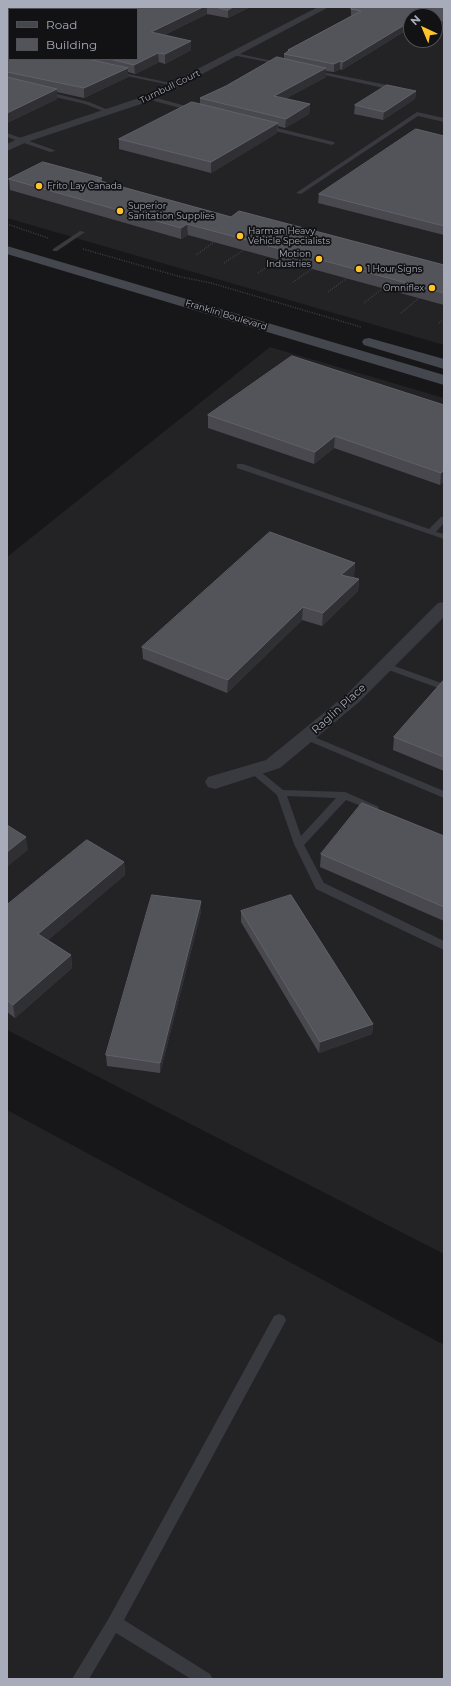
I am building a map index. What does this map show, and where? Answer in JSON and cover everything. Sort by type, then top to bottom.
[{"type":"main road","points":[[41,246],[63,249]]},
{"type":"main road","name":"Franklin Boulevard","points":[[7,250],[444,380]]},
{"type":"main road","points":[[352,337],[444,364]]},
{"type":"street","name":"Turnbull Court","points":[[7,148],[23,140],[149,98],[325,7]]},
{"type":"street","name":"Raglin Place","points":[[215,782],[273,764],[353,698],[444,607]]},
{"type":"lane","points":[[235,54],[288,65]]},
{"type":"lane","points":[[108,70],[175,85]]},
{"type":"lane","points":[[311,70],[402,90]]},
{"type":"lane","points":[[36,91],[87,103],[110,112]]},
{"type":"lane","points":[[149,98],[202,112]]},
{"type":"lane","points":[[299,193],[417,114],[444,120]]},
{"type":"lane","points":[[256,124],[332,143]]},
{"type":"lane","points":[[7,135],[52,151]]},
{"type":"lane","points":[[63,249],[82,232]]},
{"type":"lane","points":[[240,466],[444,537]]},
{"type":"lane","points":[[431,532],[444,519]]},
{"type":"lane","points":[[386,666],[444,688]]},
{"type":"lane","points":[[307,737],[444,796]]},
{"type":"lane","points":[[253,770],[281,793],[299,844],[320,886],[444,946]]},
{"type":"lane","points":[[281,793],[345,795],[385,812]]},
{"type":"lane","points":[[299,844],[345,795]]},
{"type":"lane","points":[[80,1679],[114,1623],[279,1320]]},
{"type":"lane","points":[[114,1623],[205,1679]]},
{"type":"path","points":[[7,224],[63,249],[211,283],[366,328]]},
{"type":"path","points":[[196,255],[214,242]]},
{"type":"path","points":[[224,263],[244,250]]},
{"type":"path","points":[[258,273],[278,259]]},
{"type":"path","points":[[293,282],[312,269]]},
{"type":"path","points":[[328,292],[347,278]]},
{"type":"path","points":[[364,303],[383,288]]},
{"type":"path","points":[[401,313],[419,298]]},
{"type":"path","points":[[439,323],[444,319]]},
{"type":"shaded area","points":[[7,7],[444,7],[444,345],[7,218]]},
{"type":"shaded area","points":[[270,347],[444,398],[444,1254],[7,1030],[7,557]]},
{"type":"shaded area","points":[[7,1110],[444,1345],[444,1679],[7,1679]]},
{"type":"building","points":[[7,7],[37,8],[8,8],[7,37]]},
{"type":"building","points":[[203,7],[151,32],[191,41],[165,54],[158,53],[134,65],[114,60],[138,60],[138,8],[100,8]]},
{"type":"building","points":[[215,7],[233,7],[228,10]]},
{"type":"building","points":[[355,7],[444,7],[444,20],[443,8],[403,8],[403,26],[343,62],[340,61],[334,64],[284,54],[290,50],[288,50],[361,11],[351,9]]},
{"type":"building","points":[[7,42],[8,60],[92,60],[128,68],[84,88],[7,72]]},
{"type":"building","points":[[277,57],[326,68],[274,96],[310,104],[286,119],[200,98],[226,86]]},
{"type":"building","points":[[7,77],[57,89],[7,113]]},
{"type":"building","points":[[387,85],[416,91],[384,112],[355,105]]},
{"type":"building","points":[[192,102],[278,123],[211,162],[119,139]]},
{"type":"building","points":[[416,129],[444,136],[444,226],[319,194]]},
{"type":"building","points":[[43,162],[102,178],[97,180],[231,217],[239,211],[444,265],[444,293],[187,224],[181,228],[9,179]]},
{"type":"building","points":[[292,356],[444,405],[444,470],[441,473],[335,436],[315,452],[208,415]]},
{"type":"building","points":[[270,532],[355,563],[341,575],[359,579],[323,613],[303,607],[228,680],[142,647]]},
{"type":"building","points":[[444,680],[444,757],[394,737]]},
{"type":"building","points":[[362,803],[444,836],[444,907],[321,854]]},
{"type":"building","points":[[7,825],[26,837],[7,852]]},
{"type":"building","points":[[87,840],[124,862],[38,934],[71,955],[13,1005],[7,1000],[7,905]]},
{"type":"building","points":[[152,895],[201,901],[160,1063],[106,1055]]},
{"type":"building","points":[[291,895],[373,1024],[320,1042],[241,911]]},
{"type":"place","name":"Frito Lay Canada","points":[[39,186]]},
{"type":"place","name":"Superior Sanitation Supplies","points":[[120,211]]},
{"type":"place","name":"Harman Heavy Vehicle Specialists","points":[[240,236]]},
{"type":"place","name":"Motion Industries","points":[[319,259]]},
{"type":"place","name":"1 Hour Signs","points":[[359,269]]},
{"type":"place","name":"Omniflex","points":[[432,288]]}]
